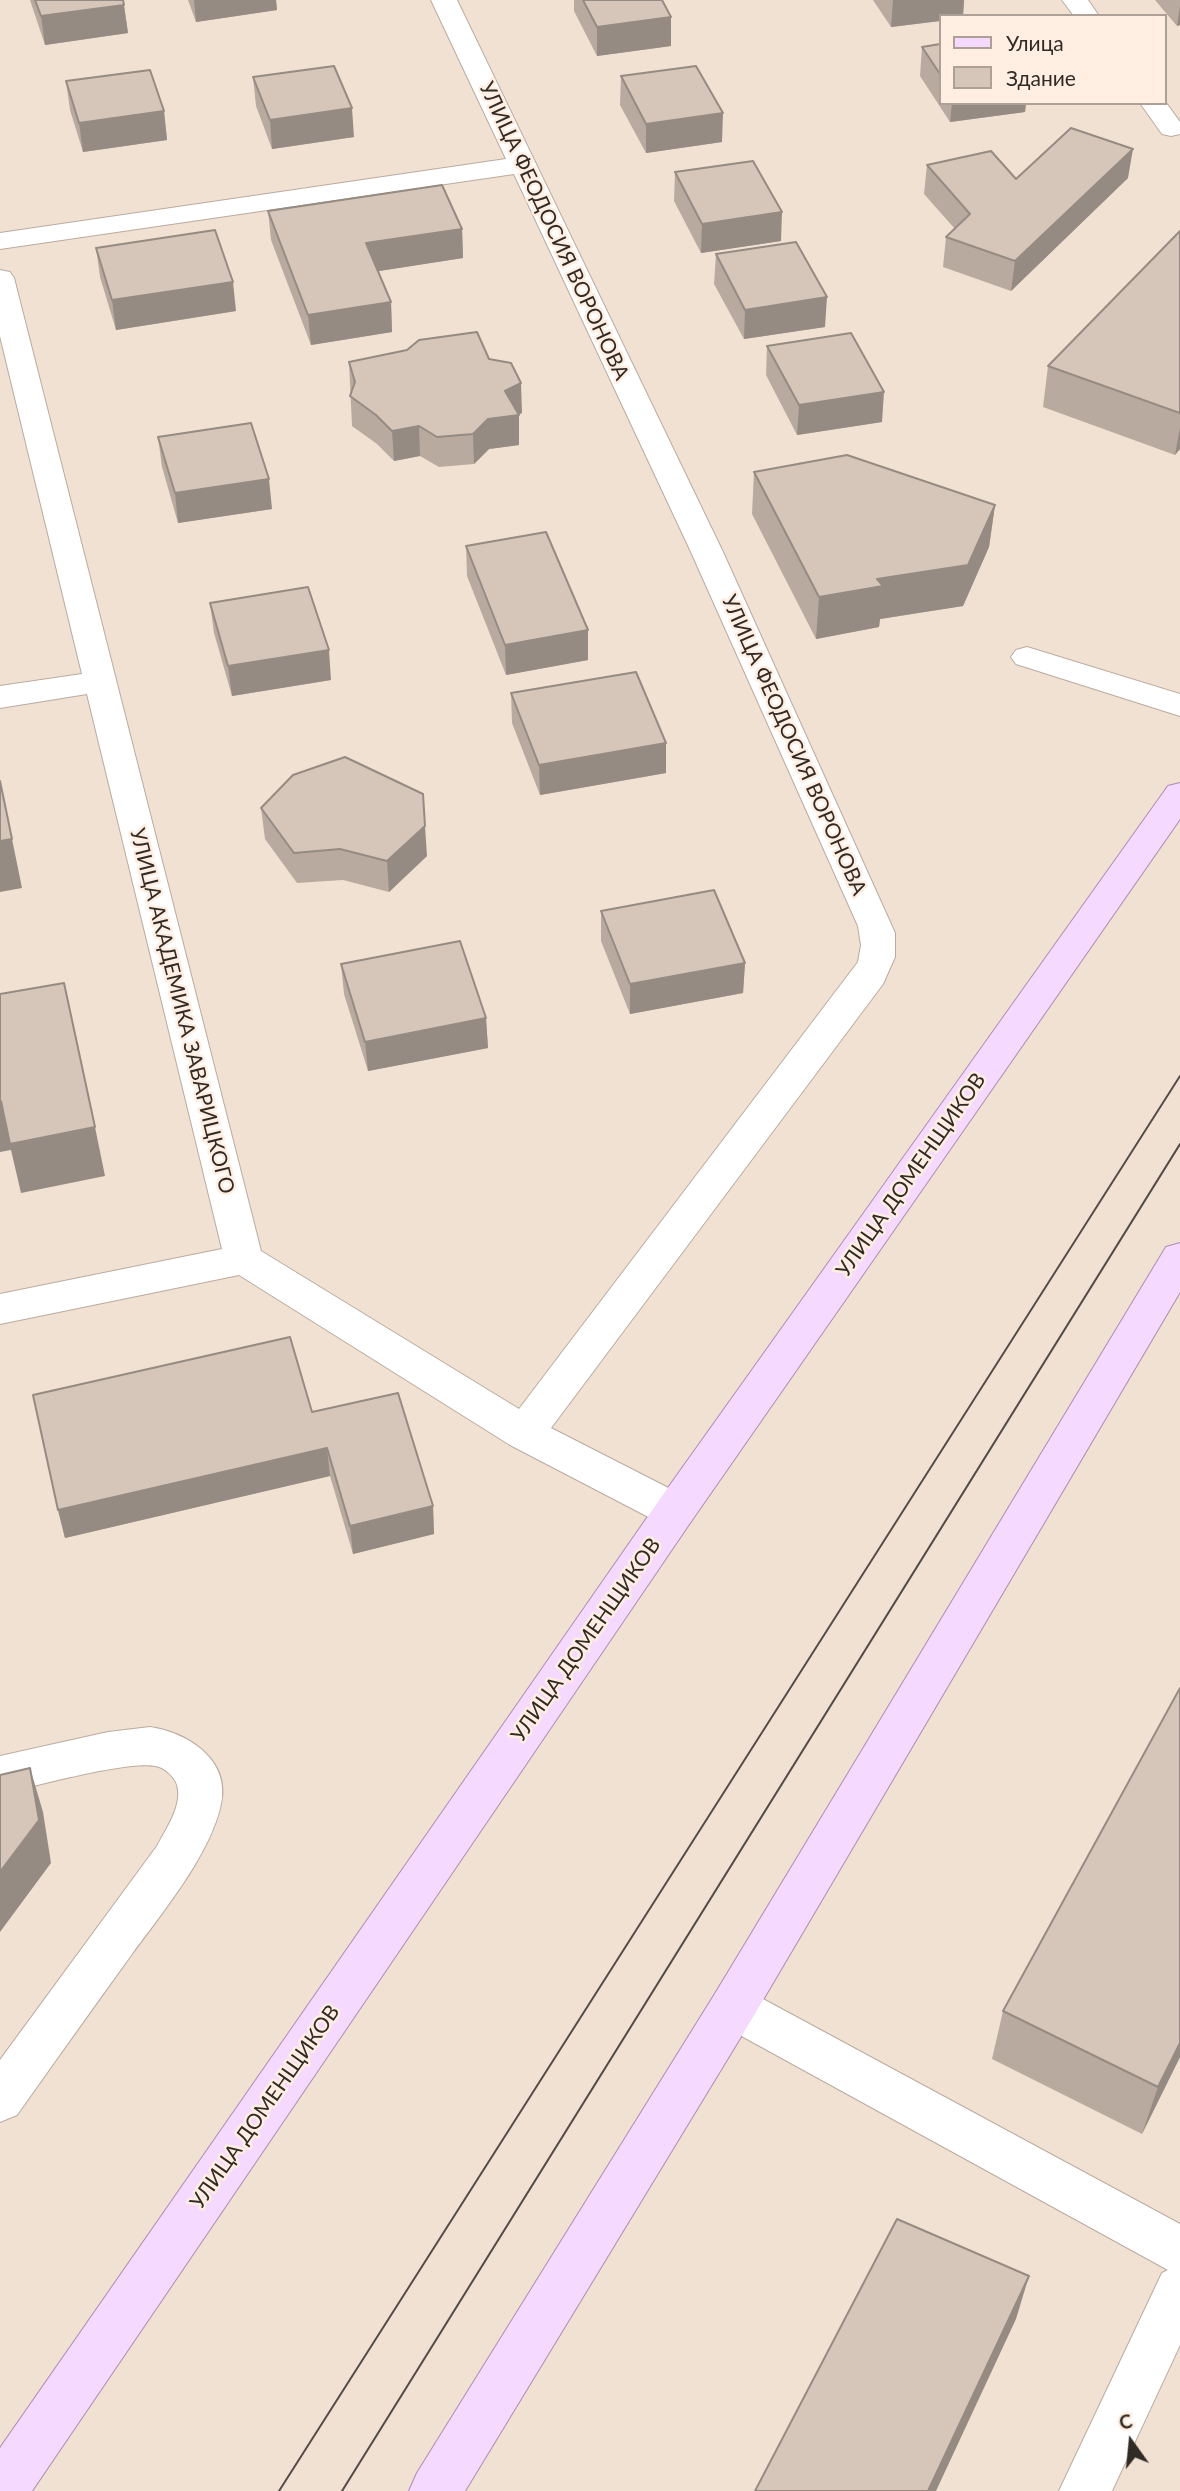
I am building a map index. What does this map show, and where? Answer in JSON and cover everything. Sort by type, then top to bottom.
[{"type":"main road","name":"УЛИЦА ДОМЕНЩИКОВ","points":[[1,2491],[675,1511],[1180,794]]},
{"type":"main road","points":[[435,2491],[733,2007],[1180,1258]]},
{"type":"street","name":"УЛИЦА ФЕОДОСИЯ ВОРОНОВА","points":[[444,0],[707,552],[876,926],[880,942],[878,959],[870,975],[524,1433]]},
{"type":"street","points":[[1154,105],[1171,128]]},
{"type":"street","points":[[0,241],[522,165]]},
{"type":"street","name":"УЛИЦА АКАДЕМИКА ЗАВАРИЦКОГО","points":[[0,278],[244,1259]]},
{"type":"street","points":[[1027,657],[1180,705]]},
{"type":"street","points":[[0,697],[100,681]]},
{"type":"street","points":[[0,1309],[244,1259],[524,1433],[675,1511]]},
{"type":"street","points":[[0,1775],[119,1748],[162,1747],[191,1765],[200,1790],[192,1821],[173,1860],[0,2099]]},
{"type":"street","points":[[733,2007],[1180,2251]]},
{"type":"street","points":[[1086,2491],[1180,2290]]},
{"type":"building","points":[[35,0],[123,0],[124,5],[41,16]]},
{"type":"building","points":[[583,0],[662,0],[671,17],[597,27]]},
{"type":"building","points":[[939,44],[939,72],[922,47]]},
{"type":"building","points":[[334,66],[352,108],[270,120],[253,77]]},
{"type":"building","points":[[696,66],[723,113],[646,124],[621,76]]},
{"type":"building","points":[[150,70],[164,111],[79,123],[66,81]]},
{"type":"building","points":[[1071,128],[1133,149],[1015,261],[946,237],[970,214],[927,165],[991,151],[1016,179]]},
{"type":"building","points":[[753,161],[782,212],[702,224],[675,172]]},
{"type":"building","points":[[442,185],[462,229],[366,243],[391,302],[308,315],[268,211]]},
{"type":"building","points":[[215,230],[233,282],[112,300],[96,248]]},
{"type":"building","points":[[1180,231],[1180,413],[1048,366]]},
{"type":"building","points":[[796,242],[827,297],[745,310],[716,254]]},
{"type":"building","points":[[477,332],[489,359],[511,363],[521,383],[505,391],[519,415],[488,419],[473,434],[437,437],[419,426],[392,431],[350,396],[355,382],[349,362],[407,350],[419,340]]},
{"type":"building","points":[[851,333],[884,392],[799,405],[767,346]]},
{"type":"building","points":[[251,423],[269,479],[175,493],[158,437]]},
{"type":"building","points":[[847,455],[995,505],[968,565],[877,579],[883,586],[819,597],[754,472]]},
{"type":"building","points":[[546,532],[588,630],[505,645],[466,546]]},
{"type":"building","points":[[308,587],[329,650],[228,666],[210,603]]},
{"type":"building","points":[[636,672],[666,743],[539,765],[511,693]]},
{"type":"building","points":[[345,757],[423,794],[425,826],[387,861],[340,849],[294,853],[261,808],[293,775]]},
{"type":"building","points":[[0,781],[12,839],[0,841]]},
{"type":"building","points":[[714,890],[745,963],[630,984],[601,911]]},
{"type":"building","points":[[460,941],[486,1018],[365,1042],[341,964]]},
{"type":"building","points":[[64,983],[95,1127],[10,1144],[0,1101],[0,994]]},
{"type":"building","points":[[290,1337],[312,1412],[398,1393],[433,1506],[350,1526],[327,1448],[58,1510],[33,1395]]},
{"type":"building","points":[[1180,1688],[1180,2043],[1158,2087],[1003,2011]]},
{"type":"building","points":[[30,1768],[39,1820],[0,1872],[0,1775]]},
{"type":"building","points":[[897,2219],[1029,2276],[928,2491],[755,2491]]},
{"type":"tram line","points":[[279,2491],[1180,1076]]},
{"type":"tram line","points":[[342,2491],[1180,1144]]}]
